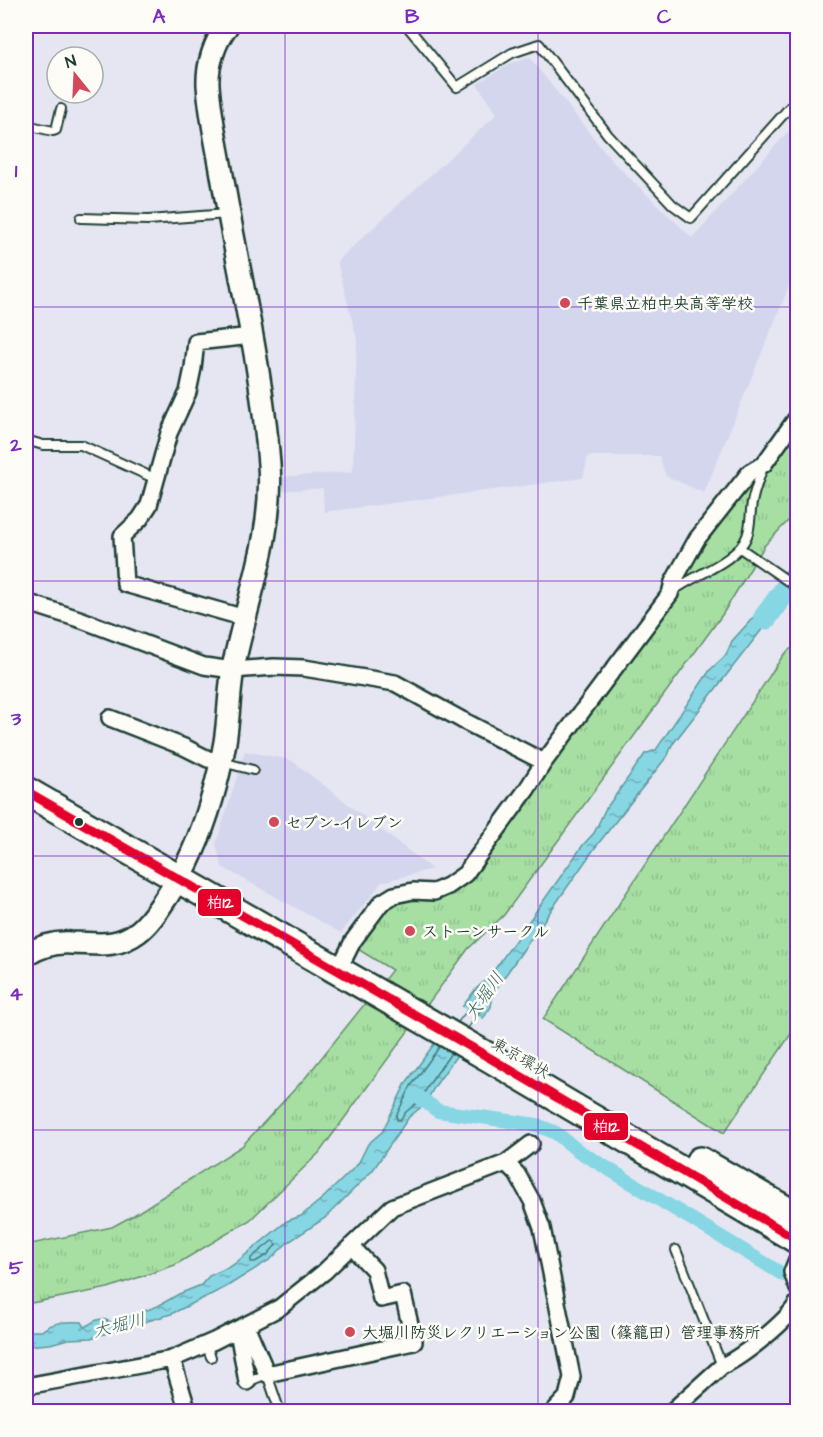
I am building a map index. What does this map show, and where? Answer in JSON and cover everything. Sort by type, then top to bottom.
[{"type":"highway","name":"東京環状","points":[[26,772],[182,872],[422,1011],[798,1217]]},
{"type":"highway","name":"東京環状","points":[[26,791],[345,957],[422,1011]]},
{"type":"highway","name":"東京環状","points":[[494,1051],[797,1251]]},
{"type":"street","points":[[26,955],[53,944],[69,942],[104,945],[118,942],[137,933],[162,904],[182,872],[200,833],[225,742],[233,670],[261,558],[266,528],[269,474],[252,336],[208,84],[212,54],[223,31],[228,26]]},
{"type":"street","points":[[245,618],[125,584],[122,536],[140,519],[149,506],[158,480],[162,455],[169,433],[188,392],[195,342],[252,336]]},
{"type":"street","points":[[345,957],[353,941],[381,903],[394,895],[413,891],[434,892],[448,886],[465,874],[544,762],[670,594],[673,582],[697,539],[750,472],[764,464],[798,416]]},
{"type":"street","points":[[26,602],[82,620],[204,666],[233,670],[274,667],[304,668],[395,683],[544,762]]},
{"type":"street","points":[[110,718],[208,759],[220,761]]},
{"type":"street","points":[[26,1386],[209,1351],[241,1328],[279,1308],[324,1272],[392,1208],[506,1163],[531,1144]]},
{"type":"street","points":[[506,1163],[517,1174],[527,1192],[542,1228],[572,1377],[567,1397],[553,1412]]},
{"type":"street","points":[[241,1328],[267,1374],[414,1342],[403,1294],[381,1299],[374,1270],[351,1246]]},
{"type":"street","points":[[797,1251],[792,1272],[798,1289]]},
{"type":"street","points":[[671,1412],[722,1366],[732,1362],[759,1342],[791,1312],[798,1302]]},
{"type":"street","points":[[241,1328],[240,1337],[247,1382]]},
{"type":"street","points":[[172,1359],[187,1392],[188,1412]]},
{"type":"lane","points":[[407,26],[457,87],[512,53],[539,44],[608,135],[673,205],[691,218],[790,107]]},
{"type":"lane","points":[[26,125],[56,130],[61,109]]},
{"type":"lane","points":[[81,218],[148,220],[229,214]]},
{"type":"lane","points":[[26,440],[43,445],[81,446],[158,480]]},
{"type":"lane","points":[[670,594],[686,582],[731,557],[740,548],[747,536],[752,502],[764,464]]},
{"type":"lane","points":[[740,548],[798,588]]},
{"type":"lane","points":[[220,761],[253,770]]},
{"type":"lane","points":[[676,1250],[722,1366]]},
{"type":"lane","points":[[247,1382],[267,1374],[280,1412]]},
{"type":"shaded area","name":"千葉県立柏中央高等学校","points":[[530,58],[611,160],[692,238],[797,122],[797,267],[704,493],[666,476],[659,456],[588,456],[583,478],[324,512],[323,488],[280,491],[280,477],[353,472],[357,339],[337,261],[497,114],[477,84],[511,63]]},
{"type":"shaded area","points":[[245,751],[291,760],[432,869],[382,882],[341,933],[222,867],[216,844]]},
{"type":"green space","points":[[797,423],[797,509],[765,545],[722,615],[504,915],[468,949],[319,1153],[250,1220],[175,1265],[108,1288],[26,1304],[26,1245],[112,1227],[134,1215],[242,1146],[306,1077],[392,970],[356,948],[384,906],[401,898],[443,894],[698,546]]},
{"type":"green space","points":[[797,644],[797,1025],[724,1133],[543,1019],[784,654]]},
{"type":"water","points":[[778,590],[788,596],[594,849],[493,993],[491,1007],[435,1086],[425,1104],[409,1117],[373,1170],[325,1218],[287,1243],[271,1259],[226,1287],[171,1314],[91,1338],[68,1339],[50,1344],[26,1346],[26,1331],[42,1331],[56,1323],[66,1322],[82,1322],[85,1327],[98,1320],[112,1323],[158,1306],[201,1285],[209,1276],[233,1265],[287,1221],[301,1216],[358,1164],[368,1144],[382,1132],[406,1083],[475,990],[490,976],[583,845],[594,833],[605,810],[645,754],[656,750],[710,670],[726,655],[732,641]]},
{"type":"pier","points":[[459,1005],[485,1020],[460,1056],[433,1040]]},
{"type":"waterway","name":"大堀川","points":[[765,618],[798,573]]},
{"type":"waterway","points":[[415,1094],[438,1111],[537,1125],[556,1133],[577,1150],[784,1275]]},
{"type":"transit line","name":"柏12","points":[[26,791],[490,1058],[798,1240]]},
{"type":"place","name":"千葉県立柏中央高等学校","points":[[565,303]]},
{"type":"place","name":"セブン-イレブン","points":[[274,822]]},
{"type":"place","name":"ストーンサークル","points":[[410,931]]},
{"type":"place","name":"大堀川防災レクリエーション公園（篠籠田）管理事務所","points":[[350,1332]]}]
